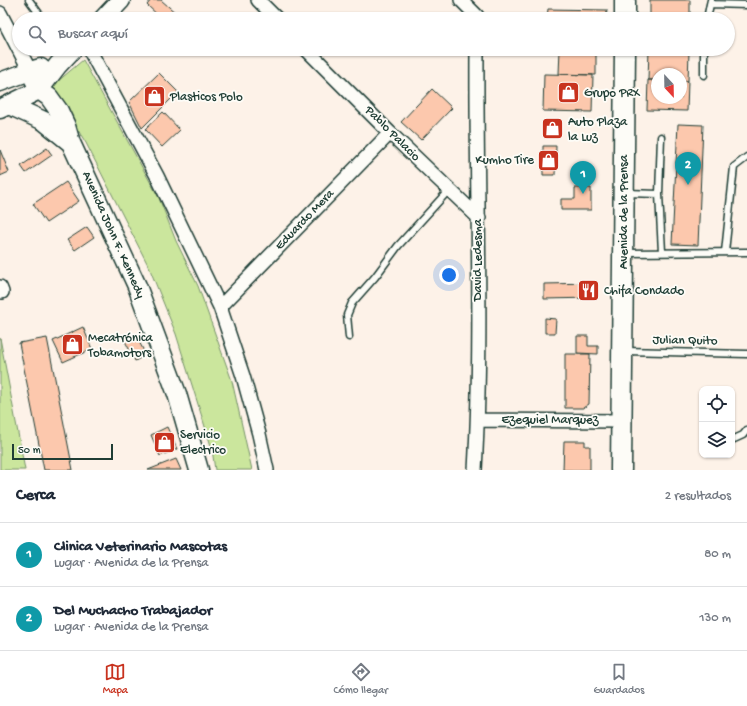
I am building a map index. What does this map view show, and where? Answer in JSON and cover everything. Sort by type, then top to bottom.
[{"type":"main road","points":[[110,12],[122,0]]},
{"type":"main road","points":[[625,0],[625,12]]},
{"type":"main road","points":[[0,82],[30,71],[63,56]]},
{"type":"main road","points":[[5,107],[39,90],[64,56]]},
{"type":"main road","name":"Avenida de la Prensa","points":[[621,470],[625,56]]},
{"type":"main road","name":"Avenida John F. Kennedy","points":[[30,71],[39,90],[49,97],[59,111],[66,126],[71,143],[137,286],[177,394],[199,470]]},
{"type":"main road","points":[[5,107],[44,121],[71,143]]},
{"type":"street","points":[[258,0],[270,12]]},
{"type":"street","points":[[461,0],[472,12]]},
{"type":"street","points":[[476,0],[477,12]]},
{"type":"street","name":"Avenida John F. Kennedy","points":[[0,13],[12,36]]},
{"type":"street","name":"Avenida John F. Kennedy","points":[[22,56],[30,71]]},
{"type":"street","points":[[93,56],[157,176],[220,307],[243,376],[267,470]]},
{"type":"street","name":"Pablo Palacio","points":[[313,56],[478,218]]},
{"type":"street","name":"David Ledesma","points":[[475,470],[478,420],[477,56]]},
{"type":"street","name":"Eduardo Mera","points":[[220,307],[390,133]]},
{"type":"street","name":"Ezequiel Marquez","points":[[478,420],[621,420]]},
{"type":"lane","points":[[29,0],[38,12]]},
{"type":"lane","points":[[708,12],[710,2],[747,5]]},
{"type":"lane","points":[[704,56],[704,75]]},
{"type":"lane","points":[[661,137],[659,194],[662,252]]},
{"type":"lane","points":[[725,252],[734,167],[747,157]]},
{"type":"lane","points":[[348,337],[347,315],[352,303],[375,277],[398,246],[449,190]]},
{"type":"lane","points":[[624,193],[659,194]]},
{"type":"lane","points":[[624,253],[747,252]]},
{"type":"lane","name":"Julian Quito","points":[[623,351],[747,354]]},
{"type":"lane","points":[[735,439],[743,435],[747,430]]},
{"type":"green space","points":[[83,60],[159,198],[176,241],[198,286],[232,381],[252,470],[215,470],[212,449],[176,334],[149,267],[86,143],[51,87]]},
{"type":"green space","points":[[0,338],[25,470],[0,470]]},
{"type":"building","points":[[151,0],[161,0],[175,12],[154,12],[147,5]]},
{"type":"building","points":[[650,0],[690,0],[690,12],[650,12]]},
{"type":"building","points":[[548,9],[607,10],[607,12],[548,12]]},
{"type":"building","points":[[560,56],[596,56],[596,75],[559,74]]},
{"type":"building","points":[[649,56],[689,56],[688,81],[687,68],[651,68],[651,80],[648,80]]},
{"type":"building","name":"Plasticos Polo","points":[[159,73],[178,92],[142,128],[129,102]]},
{"type":"building","name":"Grupo PRX","points":[[544,74],[593,75],[592,112],[543,111]]},
{"type":"building","points":[[648,80],[651,80],[651,104],[687,104],[688,81],[687,111],[647,110]]},
{"type":"building","points":[[432,89],[452,108],[421,140],[401,122]]},
{"type":"building","points":[[163,112],[180,130],[162,147],[145,129]]},
{"type":"building","name":"Auto Plaza la Luz","points":[[559,122],[560,134],[546,135],[546,123]]},
{"type":"building","points":[[678,124],[703,125],[698,245],[672,244]]},
{"type":"building","name":"Kumho Tire","points":[[543,146],[556,146],[555,175],[543,175]]},
{"type":"building","points":[[47,148],[52,155],[26,173],[21,166]]},
{"type":"building","points":[[0,150],[9,172],[0,176]]},
{"type":"building","points":[[66,182],[79,201],[46,223],[33,204]]},
{"type":"building","points":[[575,188],[591,188],[591,210],[561,210],[561,199],[575,199]]},
{"type":"building","points":[[87,227],[94,237],[75,250],[67,240]]},
{"type":"building","points":[[593,283],[593,298],[544,299],[544,284]]},
{"type":"building","points":[[545,318],[556,319],[555,333],[545,333]]},
{"type":"building","name":"Mecatrónica Tobamotors","points":[[83,327],[92,349],[63,362],[53,341]]},
{"type":"building","points":[[135,334],[146,355],[135,361],[124,339]]},
{"type":"building","points":[[577,336],[588,336],[588,346],[598,346],[598,354],[577,353]]},
{"type":"building","points":[[47,338],[73,470],[44,470],[19,343]]},
{"type":"building","points":[[565,354],[590,354],[589,404],[583,408],[565,408]]},
{"type":"building","name":"Servicio Electrico","points":[[167,427],[177,449],[160,456],[151,435]]},
{"type":"building","points":[[564,441],[585,441],[585,446],[590,446],[590,470],[563,470]]},
{"type":"building","points":[[176,459],[181,470],[148,470]]},
{"type":"place","name":"Grupo PRX","points":[[568,93]]},
{"type":"place","name":"Plasticos Polo","points":[[154,97]]},
{"type":"place","name":"Auto Plaza la Luz","points":[[553,129]]},
{"type":"place","name":"Kumho Tire","points":[[549,160]]},
{"type":"place","name":"Del Muchacho Trabajador","points":[[688,185]]},
{"type":"place","name":"Clinica Veterinario Mascotas","points":[[583,194]]},
{"type":"place","name":"Chifa Condado","points":[[588,291]]},
{"type":"place","name":"Mecatrónica Tobamotors","points":[[72,345]]},
{"type":"place","name":"Servicio Electrico","points":[[164,442]]}]
